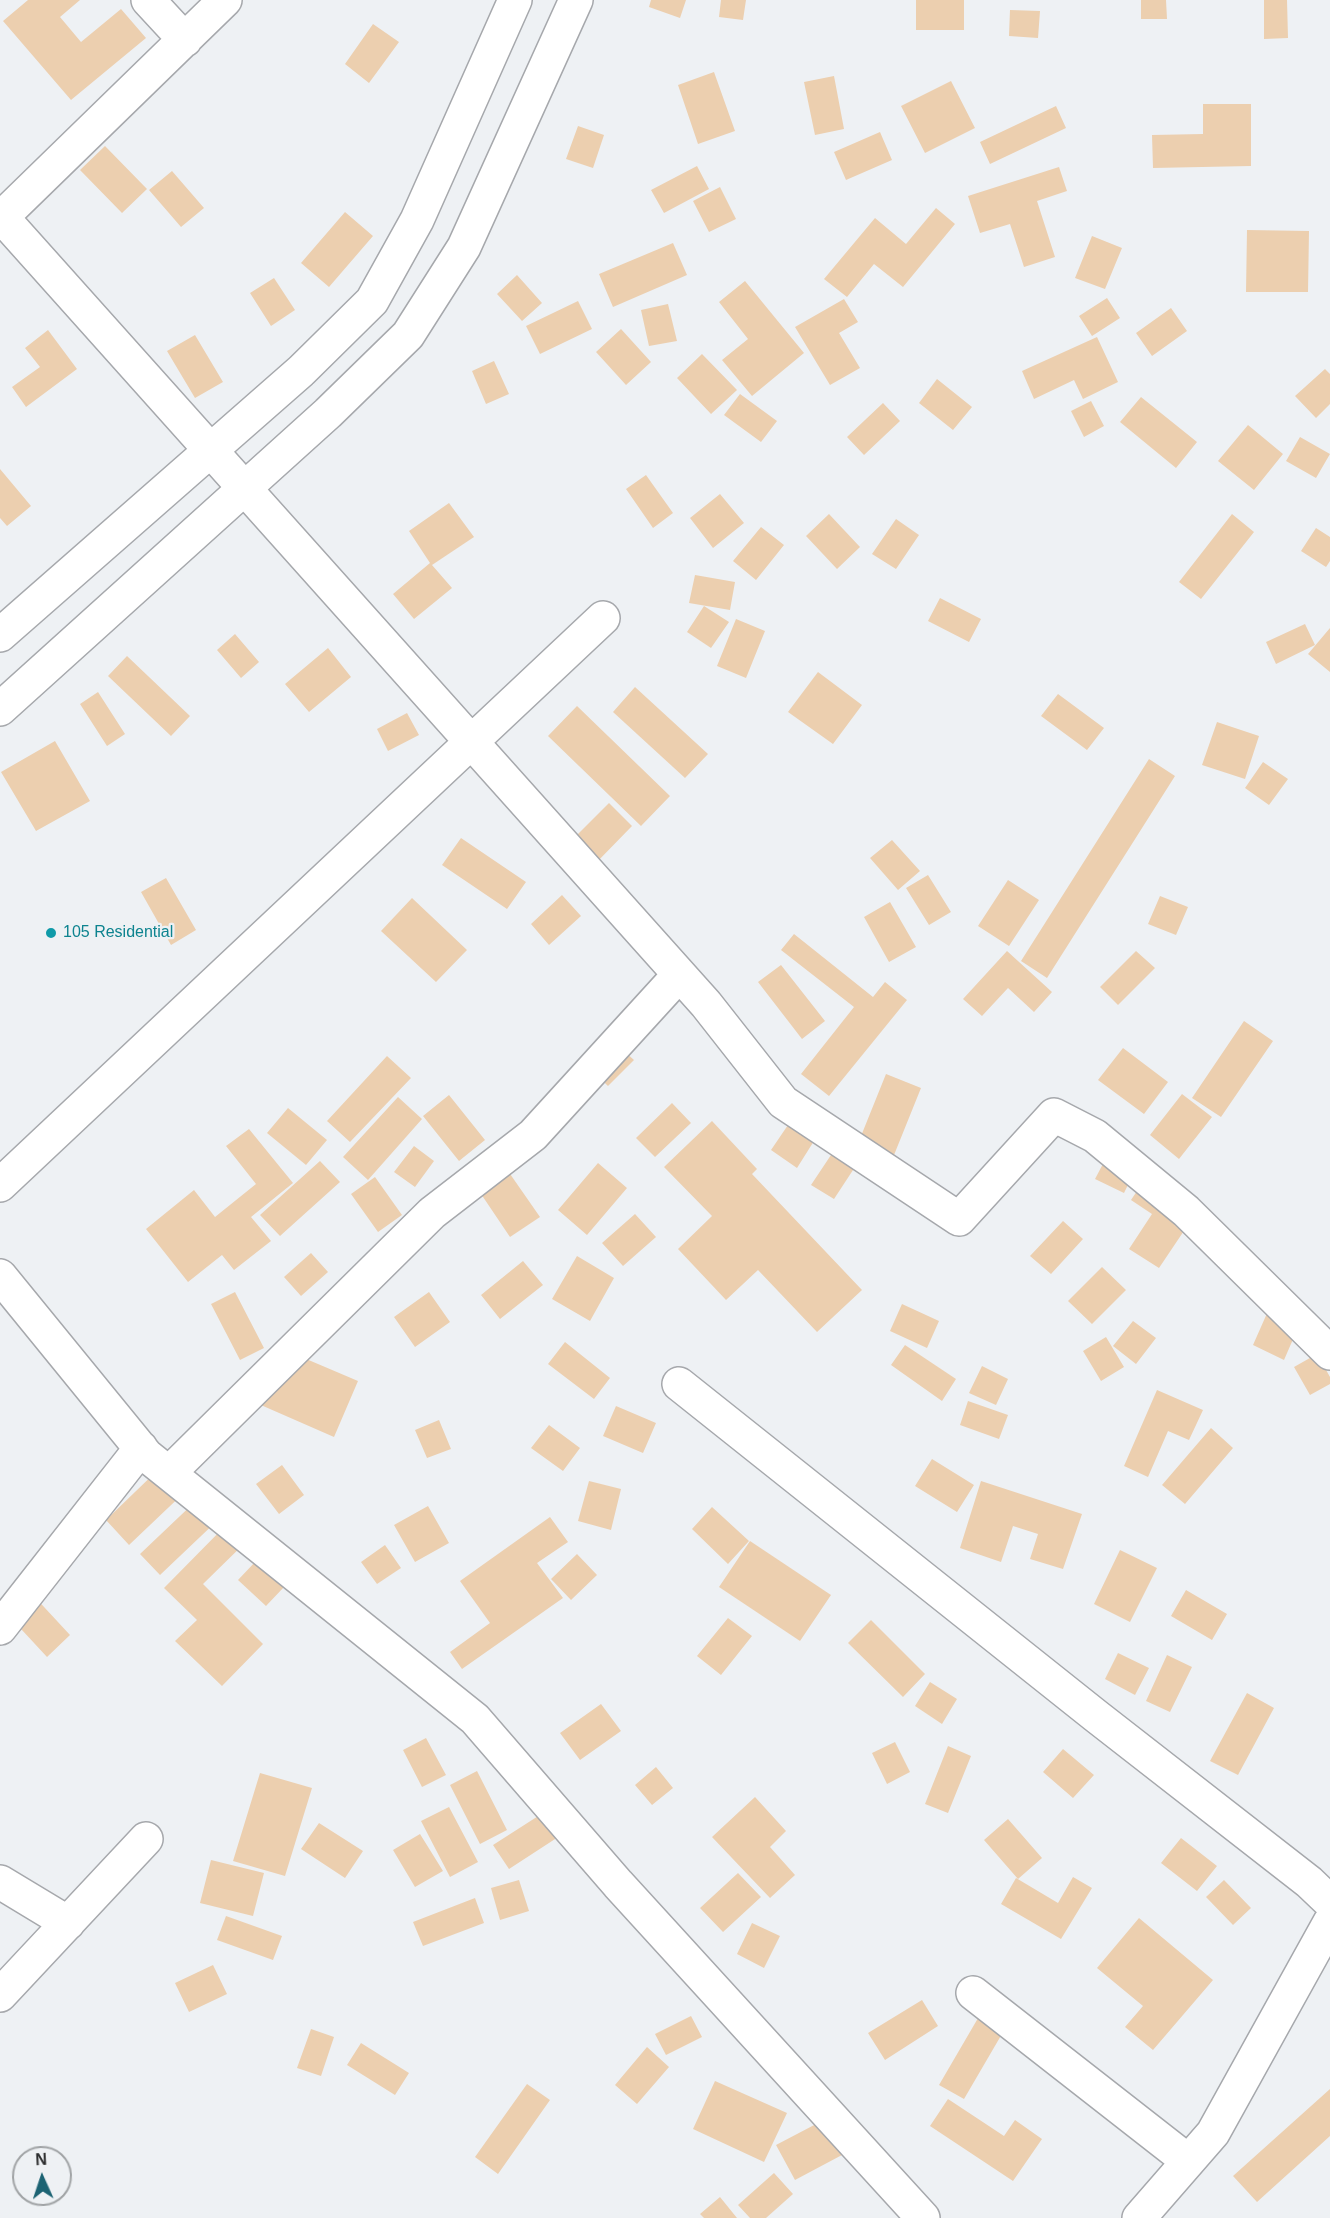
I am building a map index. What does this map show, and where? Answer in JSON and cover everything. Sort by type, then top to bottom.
[{"type":"street","points":[[148,0],[185,40]]},
{"type":"street","points":[[225,0],[1,217],[706,1004],[783,1102],[959,1219],[1054,1115],[1095,1136],[1186,1212],[1330,1353]]},
{"type":"street","points":[[0,635],[301,371],[372,301],[417,220],[515,0]]},
{"type":"street","points":[[0,709],[328,412],[408,335],[464,247],[576,0]]},
{"type":"street","points":[[0,1185],[603,618]]},
{"type":"street","points":[[169,1473],[432,1213],[533,1135],[679,975]]},
{"type":"street","points":[[0,1276],[141,1448],[475,1719],[618,1884],[923,2218]]},
{"type":"street","points":[[679,1384],[1096,1716],[1309,1882],[1330,1902]]},
{"type":"street","points":[[0,1628],[141,1448]]},
{"type":"street","points":[[0,1995],[146,1839]]},
{"type":"street","points":[[0,1882],[68,1923]]},
{"type":"street","points":[[1139,2218],[1213,2133],[1330,1922]]},
{"type":"street","points":[[973,1993],[1188,2161]]},
{"type":"building","points":[[28,0],[80,0],[60,17],[81,42],[121,9],[146,38],[71,100],[3,21]]},
{"type":"building","points":[[651,0],[686,0],[680,18],[649,7]]},
{"type":"building","points":[[721,0],[746,0],[743,20],[719,17]]},
{"type":"building","points":[[916,0],[964,0],[964,30],[916,30]]},
{"type":"building","points":[[1141,0],[1166,0],[1167,19],[1141,19]]},
{"type":"building","points":[[1264,0],[1287,0],[1288,38],[1264,39]]},
{"type":"building","points":[[1010,10],[1040,11],[1038,38],[1009,36]]},
{"type":"building","points":[[373,24],[399,42],[369,83],[345,64]]},
{"type":"building","points":[[714,72],[735,131],[698,144],[678,85]]},
{"type":"building","points":[[834,76],[844,129],[815,135],[804,82]]},
{"type":"building","points":[[951,81],[975,128],[925,153],[901,106]]},
{"type":"building","points":[[1203,104],[1251,104],[1251,166],[1153,168],[1152,135],[1203,134]]},
{"type":"building","points":[[1056,106],[1066,128],[990,164],[980,142]]},
{"type":"building","points":[[578,126],[604,135],[593,168],[566,159]]},
{"type":"building","points":[[880,132],[892,160],[846,180],[834,152]]},
{"type":"building","points":[[105,146],[147,189],[122,213],[80,170]]},
{"type":"building","points":[[697,166],[709,189],[664,213],[651,190]]},
{"type":"building","points":[[1059,167],[1067,191],[1037,201],[1055,257],[1024,267],[1010,224],[980,233],[968,196]]},
{"type":"building","points":[[172,171],[204,208],[181,227],[149,190]]},
{"type":"building","points":[[720,187],[736,219],[709,232],[693,201]]},
{"type":"building","points":[[936,208],[955,224],[903,287],[874,264],[847,297],[824,279],[875,218],[906,244]]},
{"type":"building","points":[[345,212],[373,236],[329,287],[301,263]]},
{"type":"building","points":[[1247,230],[1309,231],[1308,292],[1246,292]]},
{"type":"building","points":[[1092,236],[1122,248],[1105,289],[1075,278]]},
{"type":"building","points":[[673,243],[687,275],[613,307],[599,274]]},
{"type":"building","points":[[517,275],[542,303],[522,321],[497,294]]},
{"type":"building","points":[[274,278],[295,310],[271,326],[250,293]]},
{"type":"building","points":[[745,281],[804,353],[752,396],[722,360],[748,339],[719,302]]},
{"type":"building","points":[[1107,298],[1120,318],[1092,336],[1079,316]]},
{"type":"building","points":[[844,299],[858,322],[839,333],[860,368],[830,385],[795,327]]},
{"type":"building","points":[[578,301],[592,329],[540,354],[526,326]]},
{"type":"building","points":[[668,304],[677,341],[649,346],[641,310]]},
{"type":"building","points":[[1171,308],[1187,331],[1152,356],[1136,333]]},
{"type":"building","points":[[621,329],[651,362],[626,385],[596,352]]},
{"type":"building","points":[[48,330],[77,369],[26,407],[12,387],[40,367],[25,348]]},
{"type":"building","points":[[195,335],[223,382],[195,398],[167,351]]},
{"type":"building","points":[[1097,337],[1118,382],[1083,399],[1074,380],[1034,399],[1022,371]]},
{"type":"building","points":[[702,354],[737,390],[711,414],[677,378]]},
{"type":"building","points":[[494,361],[509,394],[486,404],[472,371]]},
{"type":"building","points":[[1325,369],[1330,374],[1330,404],[1316,418],[1295,396]]},
{"type":"building","points":[[937,379],[972,407],[953,430],[919,403]]},
{"type":"building","points":[[740,394],[777,421],[761,442],[724,415]]},
{"type":"building","points":[[1141,397],[1197,442],[1176,468],[1120,422]]},
{"type":"building","points":[[1091,401],[1104,426],[1084,437],[1071,411]]},
{"type":"building","points":[[883,403],[900,421],[864,455],[847,437]]},
{"type":"building","points":[[1248,425],[1283,454],[1254,490],[1218,461]]},
{"type":"building","points":[[1300,437],[1330,454],[1316,478],[1286,461]]},
{"type":"building","points":[[0,469],[31,506],[7,526],[0,518]]},
{"type":"building","points":[[646,475],[673,513],[653,528],[626,489]]},
{"type":"building","points":[[720,494],[744,523],[713,548],[690,518]]},
{"type":"building","points":[[449,503],[474,537],[432,565],[452,588],[414,619],[393,594],[430,563],[409,531]]},
{"type":"building","points":[[829,514],[860,547],[837,569],[806,536]]},
{"type":"building","points":[[1232,514],[1254,532],[1201,599],[1179,582]]},
{"type":"building","points":[[896,519],[919,535],[896,569],[872,554]]},
{"type":"building","points":[[761,527],[784,545],[756,580],[733,561]]},
{"type":"building","points":[[1316,528],[1330,537],[1330,561],[1326,567],[1301,551]]},
{"type":"building","points":[[695,575],[735,582],[730,610],[689,603]]},
{"type":"building","points":[[940,598],[981,619],[969,642],[928,621]]},
{"type":"building","points":[[704,606],[729,622],[711,648],[687,632]]},
{"type":"building","points":[[736,619],[765,631],[746,678],[717,666]]},
{"type":"building","points":[[1305,624],[1315,645],[1276,664],[1266,642]]},
{"type":"building","points":[[1330,628],[1330,672],[1308,654]]},
{"type":"building","points":[[235,634],[259,662],[241,678],[217,650]]},
{"type":"building","points":[[328,648],[351,677],[309,712],[285,684]]},
{"type":"building","points":[[127,656],[190,716],[171,736],[108,676]]},
{"type":"building","points":[[818,672],[862,705],[833,744],[788,712]]},
{"type":"building","points":[[635,687],[708,754],[685,778],[613,712]]},
{"type":"building","points":[[98,692],[125,734],[107,746],[80,704]]},
{"type":"building","points":[[1058,694],[1104,728],[1087,750],[1041,716]]},
{"type":"building","points":[[577,706],[670,796],[641,826],[548,736]]},
{"type":"building","points":[[407,713],[419,735],[388,751],[377,729]]},
{"type":"building","points":[[1217,722],[1259,736],[1245,779],[1202,765]]},
{"type":"building","points":[[55,741],[90,801],[36,831],[1,772]]},
{"type":"building","points":[[1149,759],[1175,776],[1047,978],[1021,961]]},
{"type":"building","points":[[1263,762],[1288,779],[1269,805],[1245,788]]},
{"type":"building","points":[[609,803],[632,826],[595,864],[571,841]]},
{"type":"building","points":[[461,838],[526,882],[507,909],[442,865]]},
{"type":"building","points":[[892,840],[920,871],[898,890],[870,858]]},
{"type":"building","points":[[928,875],[951,912],[929,925],[906,888]]},
{"type":"building","points":[[166,878],[196,930],[171,945],[141,892]]},
{"type":"building","points":[[1008,880],[1039,900],[1009,946],[978,926]]},
{"type":"building","points":[[562,895],[581,916],[549,945],[531,924]]},
{"type":"building","points":[[1160,896],[1188,907],[1176,935],[1148,924]]},
{"type":"building","points":[[412,898],[467,950],[436,982],[381,931]]},
{"type":"building","points":[[890,902],[916,947],[889,962],[864,917]]},
{"type":"building","points":[[794,934],[873,997],[885,982],[907,1000],[829,1096],[801,1074],[854,1007],[781,950]]},
{"type":"building","points":[[1007,951],[1052,992],[1034,1012],[1008,988],[982,1016],[963,999]]},
{"type":"building","points":[[1136,951],[1155,968],[1118,1005],[1100,987]]},
{"type":"building","points":[[781,965],[825,1021],[802,1039],[758,982]]},
{"type":"building","points":[[1244,1021],[1273,1041],[1221,1117],[1192,1098]]},
{"type":"building","points":[[606,1035],[634,1060],[608,1086],[582,1061]]},
{"type":"building","points":[[1123,1048],[1168,1082],[1144,1114],[1098,1080]]},
{"type":"building","points":[[387,1056],[411,1078],[350,1142],[327,1121]]},
{"type":"building","points":[[886,1074],[921,1088],[894,1155],[859,1141]]},
{"type":"building","points":[[1182,1094],[1212,1117],[1179,1159],[1150,1135]]},
{"type":"building","points":[[449,1095],[485,1140],[459,1161],[423,1116]]},
{"type":"building","points":[[398,1097],[422,1119],[368,1180],[343,1157]]},
{"type":"building","points":[[672,1103],[691,1123],[655,1157],[636,1138]]},
{"type":"building","points":[[288,1108],[327,1140],[306,1165],[267,1133]]},
{"type":"building","points":[[712,1121],[757,1169],[752,1174],[862,1290],[817,1332],[758,1270],[726,1300],[678,1249],[712,1216],[664,1167]]},
{"type":"building","points":[[788,1125],[814,1141],[797,1168],[771,1150]]},
{"type":"building","points":[[249,1129],[293,1183],[251,1217],[271,1241],[234,1270],[222,1255],[188,1282],[146,1229],[194,1190],[215,1217],[256,1184],[226,1146]]},
{"type":"building","points":[[1114,1143],[1142,1156],[1124,1193],[1095,1179]]},
{"type":"building","points":[[414,1146],[434,1161],[415,1187],[394,1172]]},
{"type":"building","points":[[833,1152],[855,1167],[834,1199],[811,1185]]},
{"type":"building","points":[[320,1161],[340,1182],[280,1236],[260,1215]]},
{"type":"building","points":[[598,1163],[627,1188],[587,1235],[558,1210]]},
{"type":"building","points":[[1151,1170],[1202,1204],[1159,1268],[1129,1249],[1152,1214],[1131,1200]]},
{"type":"building","points":[[508,1171],[540,1217],[510,1237],[479,1191]]},
{"type":"building","points":[[375,1177],[402,1215],[378,1232],[351,1194]]},
{"type":"building","points":[[635,1214],[656,1237],[623,1266],[602,1243]]},
{"type":"building","points":[[1063,1221],[1083,1239],[1051,1274],[1030,1256]]},
{"type":"building","points":[[311,1253],[328,1272],[301,1296],[284,1277]]},
{"type":"building","points":[[577,1256],[614,1278],[590,1321],[552,1299]]},
{"type":"building","points":[[523,1261],[543,1285],[500,1319],[481,1295]]},
{"type":"building","points":[[1102,1267],[1126,1290],[1092,1324],[1068,1301]]},
{"type":"building","points":[[235,1292],[264,1348],[240,1360],[211,1304]]},
{"type":"building","points":[[429,1292],[450,1322],[415,1347],[394,1317]]},
{"type":"building","points":[[1276,1293],[1307,1307],[1284,1360],[1253,1345]]},
{"type":"building","points":[[902,1304],[939,1321],[927,1348],[890,1331]]},
{"type":"building","points":[[1133,1321],[1156,1338],[1136,1364],[1113,1346]]},
{"type":"building","points":[[1106,1337],[1124,1367],[1101,1381],[1083,1351]]},
{"type":"building","points":[[565,1342],[610,1378],[594,1399],[548,1364]]},
{"type":"building","points":[[905,1345],[956,1379],[942,1401],[891,1365]]},
{"type":"building","points":[[278,1347],[358,1381],[334,1437],[254,1402]]},
{"type":"building","points":[[1317,1354],[1330,1377],[1330,1384],[1310,1395],[1294,1367]]},
{"type":"building","points":[[982,1366],[1008,1379],[996,1405],[969,1393]]},
{"type":"building","points":[[1157,1390],[1203,1410],[1189,1440],[1168,1431],[1148,1477],[1124,1466]]},
{"type":"building","points":[[968,1401],[1008,1415],[999,1439],[960,1425]]},
{"type":"building","points":[[616,1406],[656,1423],[643,1453],[603,1436]]},
{"type":"building","points":[[439,1420],[451,1449],[427,1458],[415,1430]]},
{"type":"building","points":[[549,1425],[580,1448],[563,1471],[531,1448]]},
{"type":"building","points":[[1211,1428],[1233,1448],[1185,1504],[1162,1485]]},
{"type":"building","points":[[932,1459],[974,1485],[957,1512],[915,1486]]},
{"type":"building","points":[[165,1463],[189,1488],[129,1545],[106,1520]]},
{"type":"building","points":[[282,1465],[304,1495],[279,1514],[256,1484]]},
{"type":"building","points":[[589,1481],[621,1489],[611,1530],[578,1521]]},
{"type":"building","points":[[981,1481],[1082,1514],[1063,1569],[1030,1559],[1038,1534],[1013,1526],[1001,1562],[960,1548]]},
{"type":"building","points":[[200,1497],[220,1518],[160,1575],[140,1554]]},
{"type":"building","points":[[428,1506],[449,1543],[415,1562],[394,1525]]},
{"type":"building","points":[[712,1507],[749,1541],[728,1564],[692,1529]]},
{"type":"building","points":[[550,1517],[568,1542],[537,1563],[563,1598],[462,1669],[450,1652],[490,1623],[460,1581]]},
{"type":"building","points":[[232,1519],[251,1537],[203,1584],[263,1644],[222,1686],[175,1641],[197,1620],[164,1588]]},
{"type":"building","points":[[750,1541],[831,1595],[800,1641],[719,1587]]},
{"type":"building","points":[[274,1542],[302,1568],[266,1606],[238,1580]]},
{"type":"building","points":[[385,1545],[401,1568],[377,1584],[361,1562]]},
{"type":"building","points":[[1120,1550],[1157,1568],[1130,1622],[1094,1604]]},
{"type":"building","points":[[577,1554],[597,1575],[571,1600],[551,1579]]},
{"type":"building","points":[[1186,1590],[1227,1614],[1212,1640],[1171,1616]]},
{"type":"building","points":[[32,1594],[70,1635],[47,1657],[9,1616]]},
{"type":"building","points":[[728,1618],[752,1636],[721,1675],[697,1656]]},
{"type":"building","points":[[871,1620],[925,1674],[903,1697],[848,1643]]},
{"type":"building","points":[[1118,1653],[1149,1668],[1135,1695],[1105,1679]]},
{"type":"building","points":[[1167,1655],[1192,1667],[1170,1712],[1146,1701]]},
{"type":"building","points":[[930,1682],[957,1699],[942,1724],[915,1706]]},
{"type":"building","points":[[1247,1693],[1274,1708],[1238,1775],[1210,1761]]},
{"type":"building","points":[[601,1704],[621,1731],[580,1760],[560,1733]]},
{"type":"building","points":[[426,1738],[446,1775],[422,1787],[403,1750]]},
{"type":"building","points":[[895,1742],[910,1772],[887,1784],[872,1753]]},
{"type":"building","points":[[948,1746],[971,1756],[948,1813],[925,1804]]},
{"type":"building","points":[[1063,1749],[1094,1775],[1073,1798],[1043,1772]]},
{"type":"building","points":[[656,1767],[673,1788],[652,1805],[635,1785]]},
{"type":"building","points":[[477,1771],[507,1830],[480,1844],[450,1785]]},
{"type":"building","points":[[260,1773],[312,1788],[285,1876],[233,1861]]},
{"type":"building","points":[[755,1797],[786,1831],[770,1847],[795,1875],[770,1898],[712,1837]]},
{"type":"building","points":[[557,1804],[572,1828],[509,1869],[493,1845]]},
{"type":"building","points":[[449,1807],[478,1862],[450,1877],[421,1821]]},
{"type":"building","points":[[1008,1819],[1042,1858],[1018,1879],[984,1840]]},
{"type":"building","points":[[319,1823],[363,1851],[345,1878],[301,1849]]},
{"type":"building","points":[[420,1834],[443,1871],[415,1887],[393,1850]]},
{"type":"building","points":[[1181,1838],[1217,1866],[1197,1891],[1161,1863]]},
{"type":"building","points":[[211,1860],[264,1873],[253,1916],[200,1903]]},
{"type":"building","points":[[738,1873],[761,1897],[723,1932],[700,1908]]},
{"type":"building","points":[[1073,1877],[1092,1888],[1061,1939],[1001,1904],[1016,1878],[1058,1903]]},
{"type":"building","points":[[519,1880],[529,1911],[500,1920],[491,1888]]},
{"type":"building","points":[[1224,1880],[1251,1908],[1233,1925],[1206,1897]]},
{"type":"building","points":[[475,1898],[484,1923],[423,1946],[413,1922]]},
{"type":"building","points":[[226,1916],[282,1936],[273,1960],[217,1940]]},
{"type":"building","points":[[1139,1918],[1213,1980],[1153,2050],[1125,2027],[1143,2006],[1097,1968]]},
{"type":"building","points":[[752,1923],[780,1936],[764,1968],[737,1954]]},
{"type":"building","points":[[213,1965],[227,1994],[189,2012],[175,1983]]},
{"type":"building","points":[[922,2000],[938,2026],[885,2060],[868,2033]]},
{"type":"building","points":[[981,2013],[1006,2027],[964,2099],[939,2085]]},
{"type":"building","points":[[691,2016],[702,2037],[666,2055],[655,2034]]},
{"type":"building","points":[[311,2029],[334,2037],[321,2076],[297,2068]]},
{"type":"building","points":[[361,2043],[409,2073],[395,2095],[347,2065]]},
{"type":"building","points":[[647,2047],[669,2067],[637,2104],[615,2085]]},
{"type":"building","points":[[715,2081],[787,2113],[764,2162],[693,2129]]},
{"type":"building","points":[[527,2084],[550,2100],[498,2174],[475,2157]]},
{"type":"building","points":[[1330,2089],[1330,2136],[1257,2202],[1233,2176]]},
{"type":"building","points":[[948,2099],[1004,2136],[1015,2120],[1042,2139],[1013,2181],[930,2126]]},
{"type":"building","points":[[839,2112],[857,2147],[795,2180],[776,2145]]},
{"type":"building","points":[[774,2173],[793,2194],[766,2218],[750,2218],[738,2205]]},
{"type":"building","points":[[720,2197],[737,2218],[704,2218],[700,2214]]},
{"type":"place","name":"105 Residential","points":[[51,933]]}]
